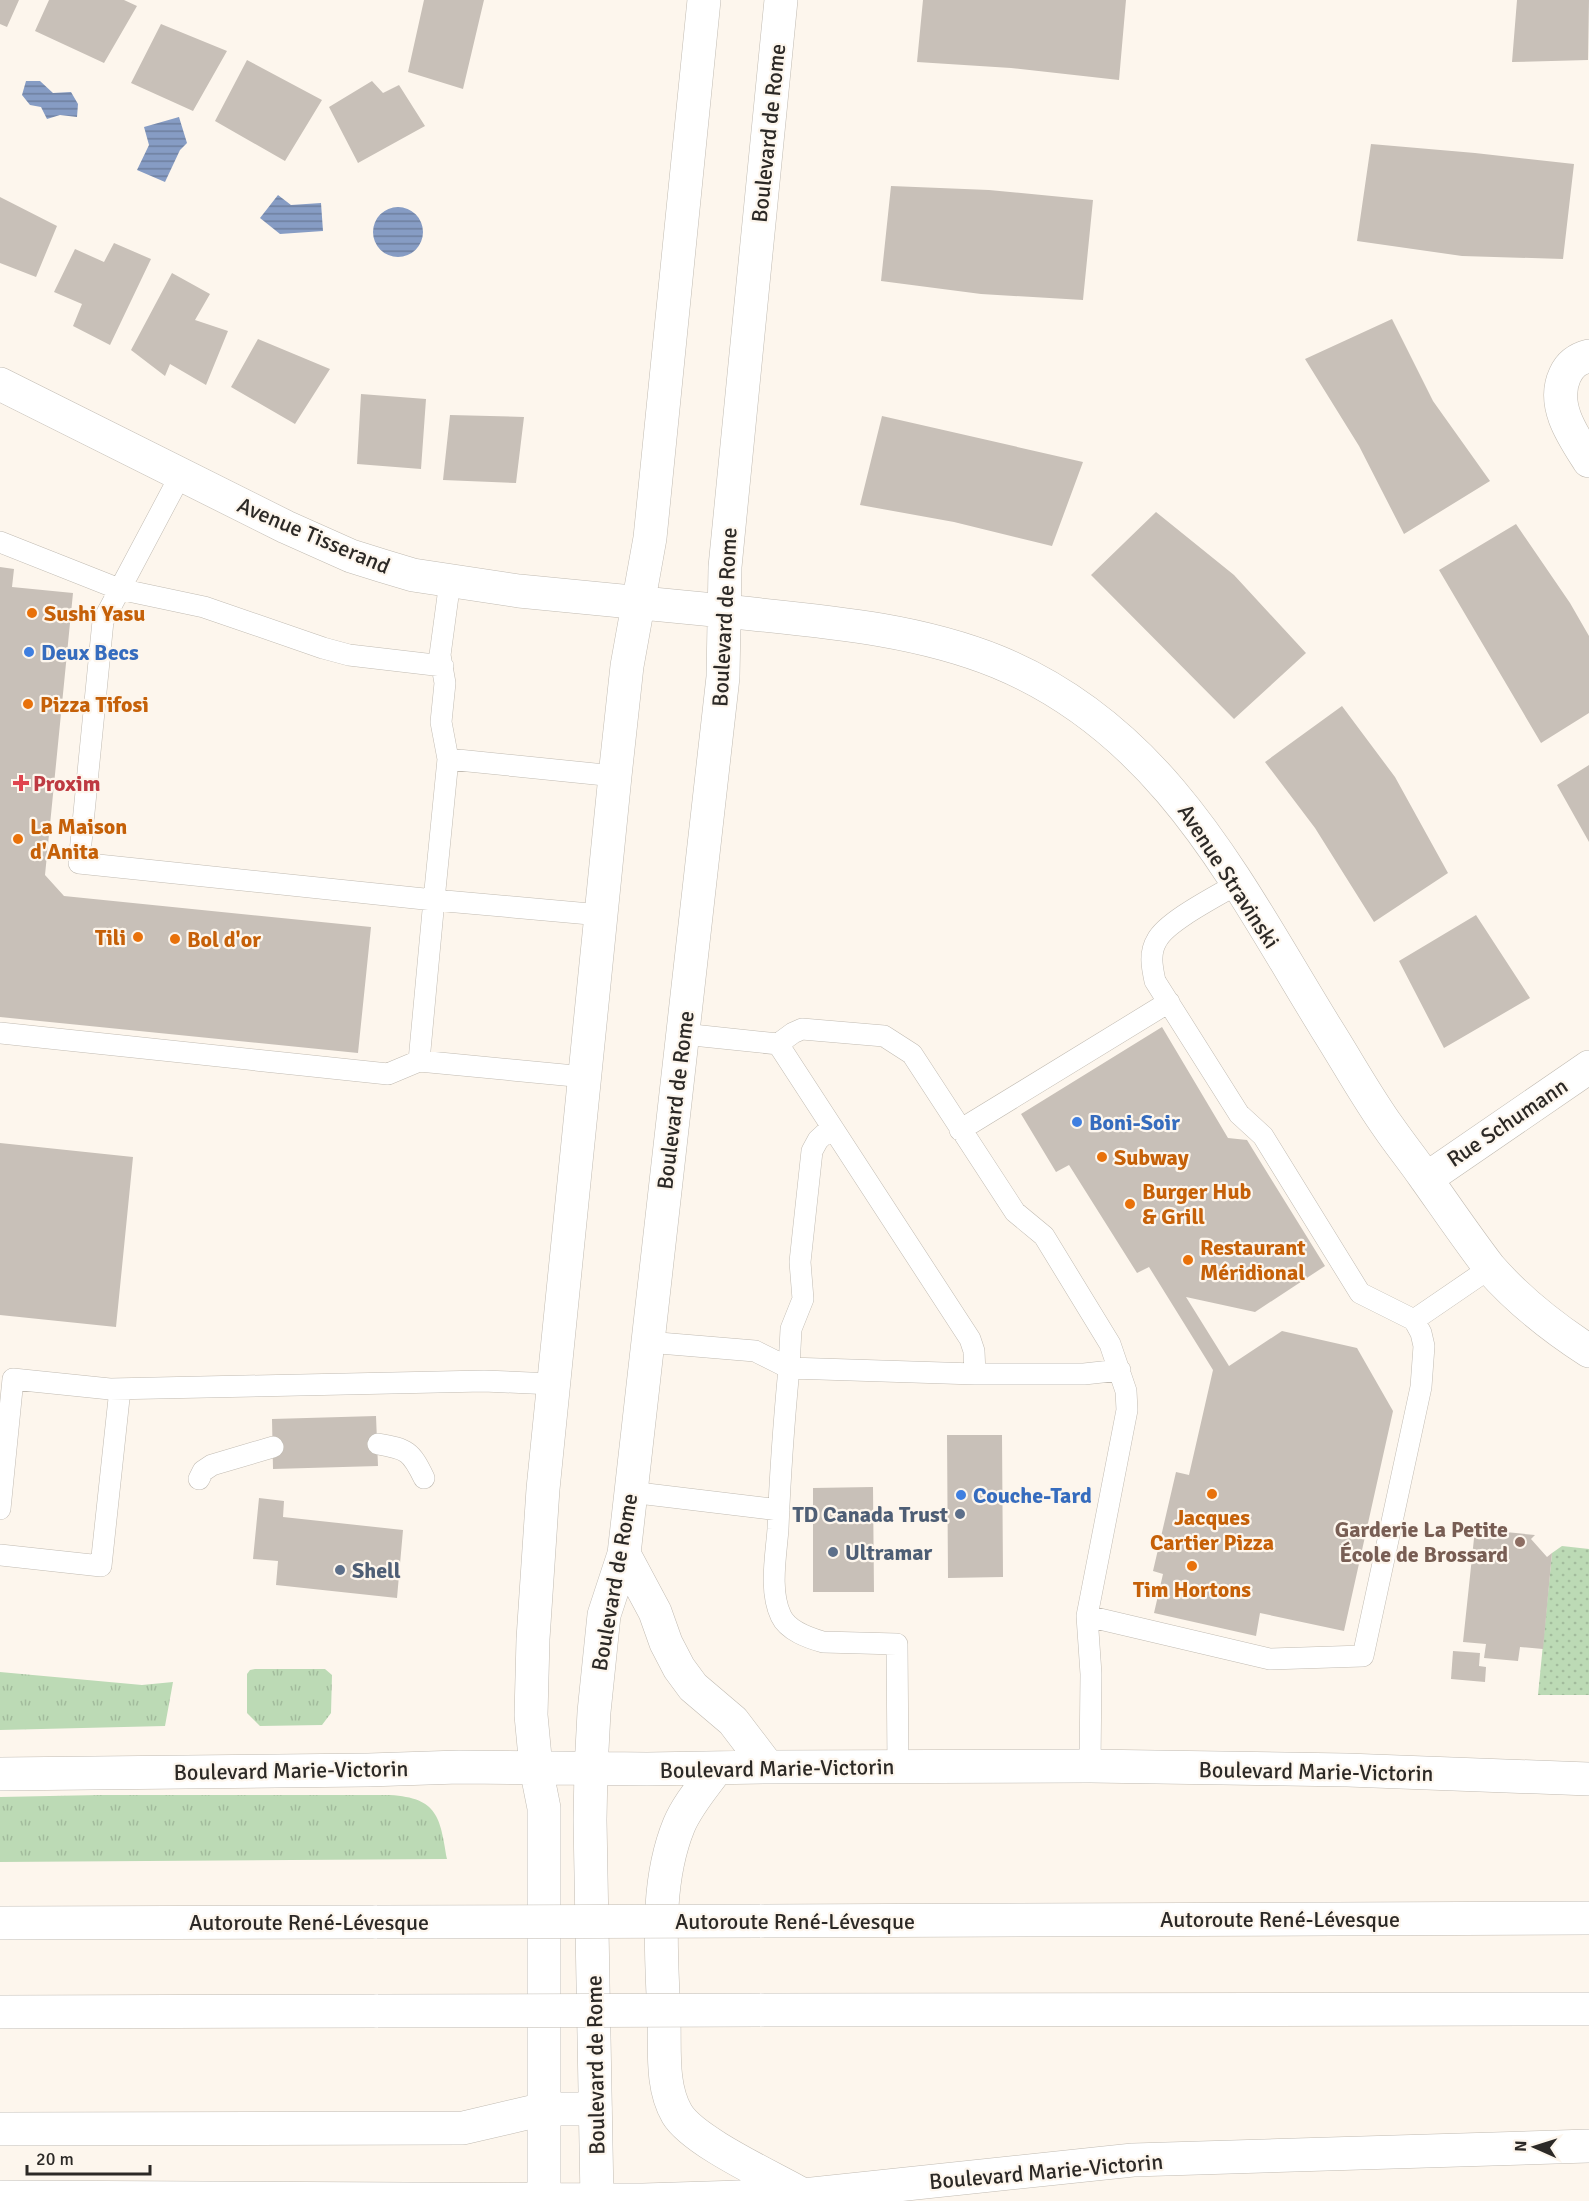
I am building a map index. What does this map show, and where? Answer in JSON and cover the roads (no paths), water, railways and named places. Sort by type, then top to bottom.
[{"type":"main road","points":[[544,2200],[544,1808],[536,1768],[531,1715],[533,1639],[543,1489],[615,776],[627,666],[650,538],[704,0]]},
{"type":"main road","name":"Boulevard de Rome","points":[[597,2200],[590,1820],[594,1712],[604,1615],[624,1554],[723,677],[725,567],[781,0]]},
{"type":"main road","points":[[1589,356],[1576,360],[1568,368],[1562,382],[1560,398],[1564,418],[1589,462]]},
{"type":"main road","name":"Avenue Tisserand","points":[[0,385],[180,476],[351,556],[413,575],[519,591],[724,610]]},
{"type":"main road","name":"Avenue Stravinski","points":[[724,610],[848,625],[916,637],[973,653],[1024,675],[1090,714],[1133,750],[1194,818],[1390,1130],[1490,1268],[1508,1288],[1544,1320],[1589,1351]]},
{"type":"main road","name":"Rue Schumann","points":[[1426,1179],[1589,1067]]},
{"type":"main road","points":[[624,1554],[655,1612],[666,1643],[679,1668],[693,1687],[733,1721],[768,1767]]},
{"type":"main road","name":"Boulevard Marie-Victorin","points":[[0,1774],[459,1767],[1090,1766],[1335,1770],[1589,1779]]},
{"type":"main road","points":[[717,1768],[688,1809],[680,1825],[666,1875],[662,1934],[667,2087],[677,2114],[697,2135],[803,2195]]},
{"type":"main road","name":"Autoroute René-Lévesque","points":[[0,1923],[1589,1918]]},
{"type":"main road","points":[[0,2012],[1589,2008]]},
{"type":"main road","points":[[0,2129],[463,2128],[544,2109],[595,2109]]},
{"type":"main road","name":"Boulevard Marie-Victorin","points":[[0,2197],[643,2200],[803,2195],[1133,2160],[1589,2146]]},
{"type":"lane","points":[[180,476],[103,621],[79,863],[601,915]]},
{"type":"lane","points":[[0,542],[119,590],[204,606],[349,655],[443,666]]},
{"type":"lane","points":[[419,1061],[448,759],[441,722],[445,683],[440,655],[450,581]]},
{"type":"lane","points":[[448,759],[615,776]]},
{"type":"lane","points":[[1087,1616],[1270,1659],[1363,1656],[1422,1387],[1424,1346],[1421,1333],[1414,1320],[1360,1293],[1263,1136],[1239,1114],[1155,981],[1151,964],[1157,940],[1171,925],[1237,884]]},
{"type":"lane","points":[[960,1130],[1169,1002]]},
{"type":"lane","points":[[683,1034],[778,1044],[802,1029],[884,1036],[912,1054],[1016,1212],[1044,1236],[1110,1344],[1126,1391],[1127,1410],[1087,1616],[1091,1674],[1090,1766]]},
{"type":"lane","points":[[0,1033],[388,1074],[419,1061],[585,1077]]},
{"type":"lane","points":[[778,1044],[970,1339],[974,1351],[975,1374]]},
{"type":"lane","points":[[832,1127],[818,1140],[812,1151],[800,1262],[803,1299],[791,1329],[778,1510],[775,1584],[777,1605],[782,1619],[795,1630],[823,1642],[897,1644],[898,1767]]},
{"type":"lane","points":[[1414,1320],[1490,1268]]},
{"type":"lane","points":[[647,1342],[754,1351],[789,1368],[975,1374],[1084,1374],[1120,1370]]},
{"type":"lane","points":[[0,1509],[13,1379],[120,1389],[484,1381],[554,1384]]},
{"type":"lane","points":[[0,1555],[100,1566],[120,1389]]},
{"type":"lane","points":[[378,1444],[406,1450],[415,1458],[424,1478]]},
{"type":"lane","points":[[199,1479],[203,1471],[212,1465],[273,1447]]},
{"type":"lane","points":[[630,1492],[778,1510]]},
{"type":"water","points":[[26,81],[40,81],[53,93],[71,92],[78,104],[77,117],[60,115],[47,119],[41,107],[30,105],[22,95]]},
{"type":"water","points":[[179,117],[187,143],[180,150],[165,182],[137,170],[149,145],[144,127]]},
{"type":"water","points":[[278,195],[291,205],[321,203],[323,231],[280,234],[260,218]]},
{"type":"water","points":[[393,207],[403,207],[416,214],[423,227],[423,237],[416,250],[403,257],[393,257],[384,253],[377,246],[373,237],[373,227],[377,218],[384,211]]},
{"type":"place","name":"Sushi Yasu","points":[[32,613]]},
{"type":"place","name":"Deux Becs","points":[[29,652]]},
{"type":"place","name":"Pizza Tifosi","points":[[28,704]]},
{"type":"place","name":"Proxim","points":[[21,783]]},
{"type":"place","name":"La Maison d'Anita","points":[[18,839]]},
{"type":"place","name":"Tili","points":[[138,937]]},
{"type":"place","name":"Bol d'or","points":[[175,939]]},
{"type":"place","name":"Boni-Soir","points":[[1077,1122]]},
{"type":"place","name":"Subway","points":[[1102,1157]]},
{"type":"place","name":"Burger Hub & Grill","points":[[1130,1204]]},
{"type":"place","name":"Restaurant Méridional","points":[[1188,1260]]},
{"type":"place","name":"Jacques Cartier Pizza","points":[[1212,1494]]},
{"type":"place","name":"Couche-Tard","points":[[961,1495]]},
{"type":"place","name":"TD Canada Trust","points":[[960,1514]]},
{"type":"place","name":"Garderie La Petite École de Brossard","points":[[1520,1542]]},
{"type":"place","name":"Ultramar","points":[[833,1552]]},
{"type":"place","name":"Tim Hortons","points":[[1192,1566]]},
{"type":"place","name":"Shell","points":[[340,1570]]}]
